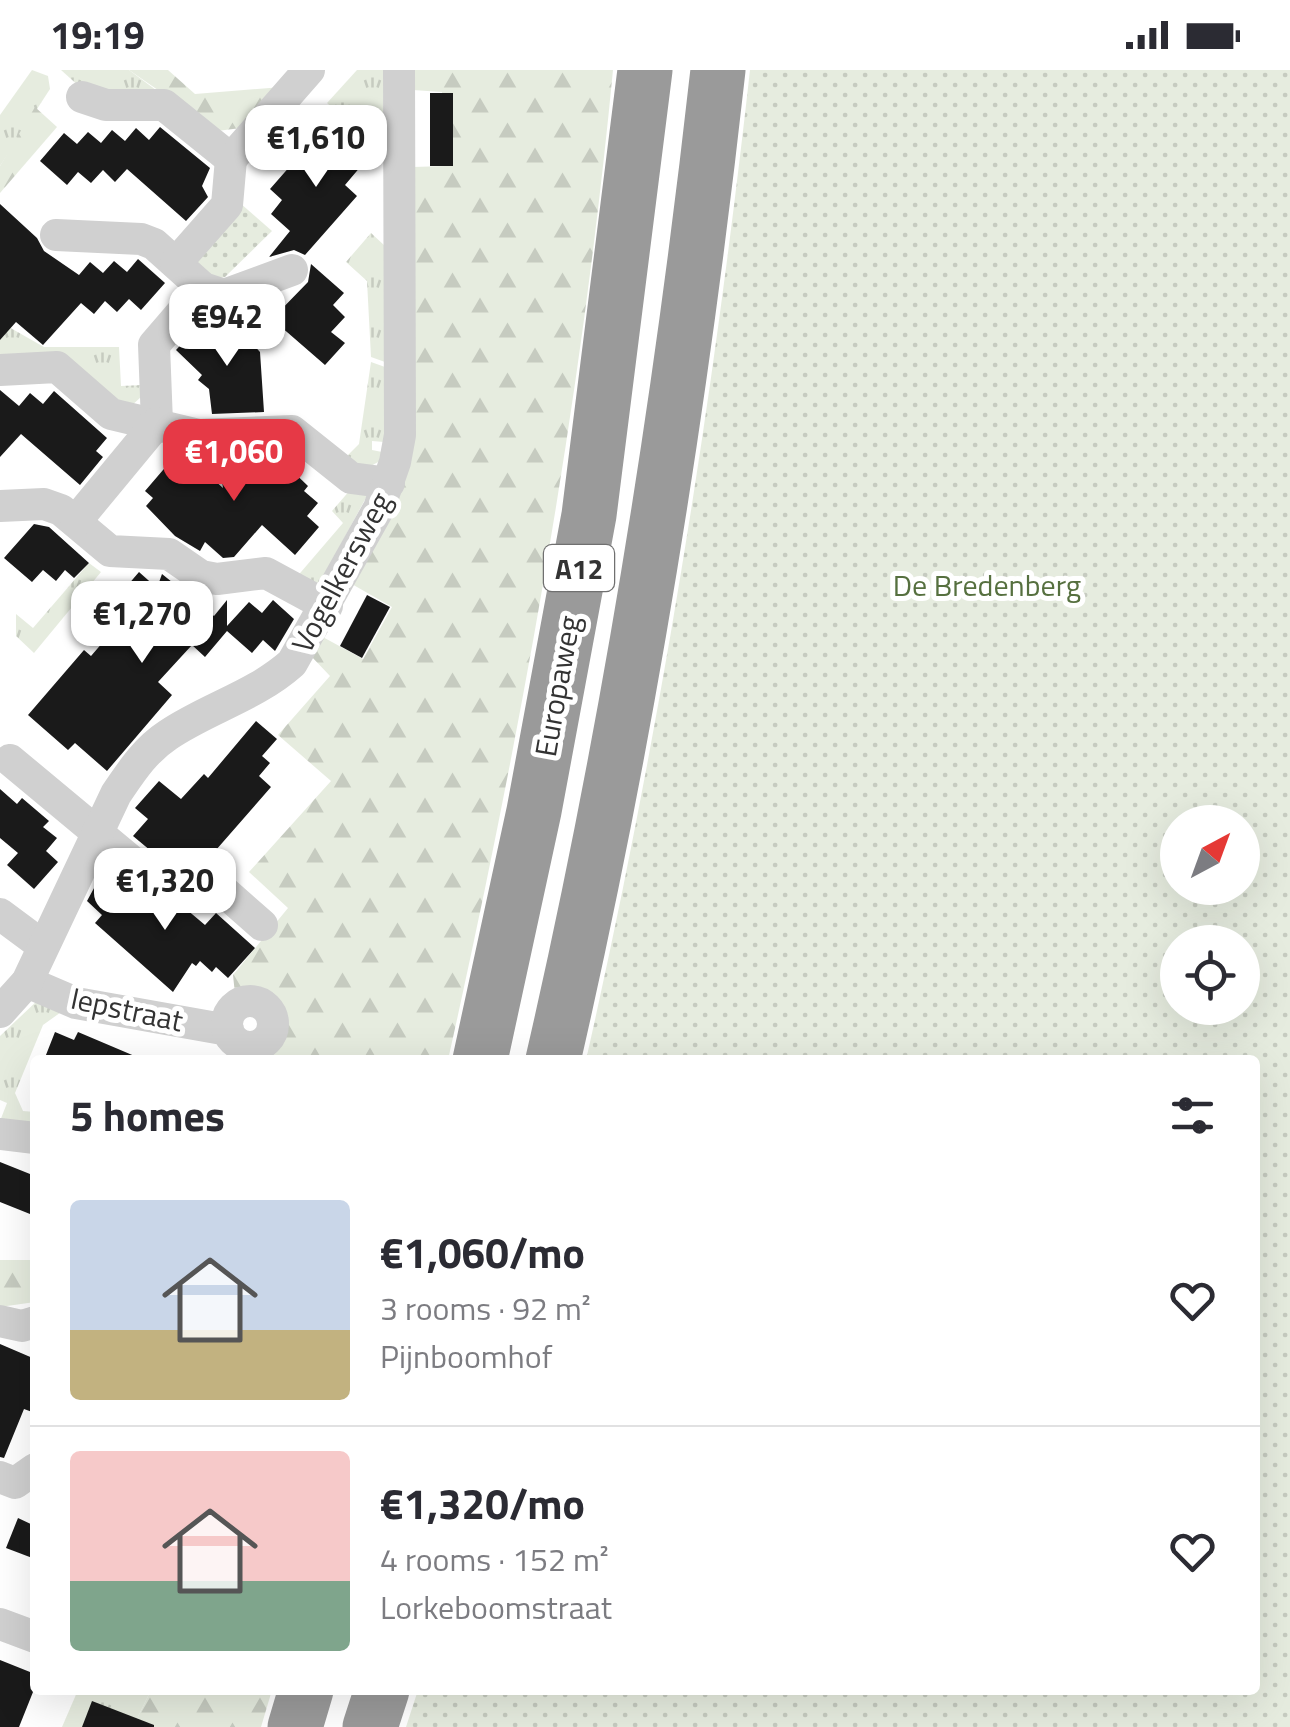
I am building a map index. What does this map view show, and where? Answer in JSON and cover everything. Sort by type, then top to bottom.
[{"type":"highway","name":"Europaweg","points":[[481,1055],[534,811],[589,515],[645,70]]},
{"type":"highway","name":"A12","points":[[554,1055],[610,791],[663,491],[718,70]]},
{"type":"highway","points":[[295,1727],[305,1695]]},
{"type":"highway","points":[[370,1727],[380,1695]]},
{"type":"street","points":[[176,263],[227,205],[231,158],[310,70]]},
{"type":"street","name":"Vogelkersweg","points":[[0,1012],[27,982],[116,794],[145,753],[168,734],[272,680],[306,645],[389,483],[400,435],[399,70]]},
{"type":"street","points":[[82,97],[106,105],[164,106],[231,158]]},
{"type":"street","points":[[56,235],[141,239],[203,288],[224,294],[292,270]]},
{"type":"street","points":[[76,521],[158,424],[154,345],[203,288]]},
{"type":"street","points":[[0,370],[57,367],[111,414],[199,435],[292,431],[351,478],[389,483]]},
{"type":"street","points":[[0,506],[44,504],[76,521],[110,551],[169,554],[202,576],[217,579],[266,574],[326,606]]},
{"type":"street","points":[[10,760],[159,884],[173,889],[220,888],[262,925]]},
{"type":"street","points":[[0,914],[43,946]]},
{"type":"street","name":"Iepstraat","points":[[27,982],[76,1002],[228,1030]]},
{"type":"street","points":[[0,1134],[30,1137]]},
{"type":"street","points":[[0,1321],[22,1326],[30,1324]]},
{"type":"street","points":[[0,1477],[16,1482],[30,1472]]},
{"type":"street","points":[[0,1624],[30,1635]]},
{"type":"green space","points":[[32,70],[48,76],[50,89],[0,166],[0,115]]},
{"type":"green space","points":[[61,70],[129,70],[160,93],[81,88]]},
{"type":"green space","points":[[129,70],[168,70],[195,94],[282,87],[241,128],[217,131]]},
{"type":"green space","points":[[357,70],[384,70],[383,152],[327,103]]},
{"type":"green space","points":[[412,70],[613,70],[584,320],[546,568],[449,1055],[254,1055],[272,1044],[281,1015],[260,993],[235,994],[233,975],[288,908],[249,872],[331,781],[278,735],[330,676],[311,656],[321,636],[363,659],[392,607],[350,583],[388,513],[413,167],[445,166],[442,92],[413,90]]},
{"type":"green space","name":"De Bredenberg","points":[[750,70],[1290,70],[1290,1727],[406,1727],[416,1695],[1260,1695],[1260,1055],[587,1055],[661,691],[701,443]]},
{"type":"green space","points":[[35,107],[57,127],[0,193],[0,166]]},
{"type":"green space","points":[[240,203],[272,231],[225,277],[210,280],[197,267],[197,252]]},
{"type":"green space","points":[[371,233],[385,246],[385,362],[371,357],[367,281],[346,262]]},
{"type":"green space","points":[[0,322],[44,347],[119,347],[121,386],[142,385],[141,397],[130,407],[0,360]]},
{"type":"green space","points":[[371,362],[385,367],[384,442],[372,441],[372,450],[382,452],[380,461],[367,468],[346,457],[359,444]]},
{"type":"green space","points":[[351,489],[369,492],[319,585],[295,579],[343,523],[332,511]]},
{"type":"green space","points":[[89,563],[101,572],[34,653],[16,636],[16,614],[33,628]]},
{"type":"green space","points":[[39,999],[64,1010],[43,1025],[15,1093],[23,1111],[30,1112],[30,1128],[0,1121],[7,1103],[0,1100],[0,1036]]},
{"type":"green space","points":[[0,1260],[30,1260],[30,1303],[0,1307]]},
{"type":"green space","points":[[76,1695],[149,1695],[133,1727],[62,1727]]},
{"type":"green space","points":[[149,1695],[271,1695],[261,1727],[133,1727]]},
{"type":"building","points":[[430,93],[453,93],[453,166],[430,166]]},
{"type":"building","points":[[327,124],[367,159],[345,185],[357,196],[305,255],[294,250],[269,257],[290,231],[271,214],[282,200],[270,189]]},
{"type":"building","points":[[160,127],[210,168],[202,186],[208,197],[186,221],[127,169],[115,182],[103,170],[91,183],[78,172],[67,185],[40,161],[64,133],[77,144],[88,132],[101,143],[112,130],[125,141],[136,128],[149,140]]},
{"type":"building","points":[[0,204],[37,238],[44,251],[79,275],[90,262],[103,273],[114,261],[127,272],[138,259],[165,283],[141,310],[129,299],[117,312],[105,301],[94,314],[81,303],[43,345],[16,322],[0,340]]},
{"type":"building","points":[[311,264],[344,293],[333,305],[345,317],[331,332],[345,343],[325,365],[272,319],[308,282]]},
{"type":"building","points":[[223,323],[236,334],[240,330],[260,352],[264,412],[212,414],[209,389],[198,380],[202,375],[176,350],[200,324],[212,335]]},
{"type":"building","points":[[0,390],[19,406],[30,393],[43,404],[54,391],[107,438],[96,451],[103,457],[80,485],[21,434],[0,457]]},
{"type":"building","points":[[259,452],[278,469],[284,463],[308,486],[304,491],[318,503],[307,516],[319,527],[295,555],[262,525],[234,557],[223,558],[205,542],[200,551],[175,536],[146,506],[153,498],[145,491],[169,463],[182,474],[193,461],[223,488],[218,454]]},
{"type":"building","points":[[34,524],[49,527],[89,563],[74,578],[65,570],[56,581],[43,570],[32,582],[4,558]]},
{"type":"building","points":[[139,572],[157,588],[162,574],[214,616],[227,600],[227,626],[249,602],[262,613],[273,600],[294,619],[275,651],[263,640],[252,653],[227,631],[205,657],[192,645],[158,682],[172,695],[107,771],[75,743],[68,750],[28,715],[84,650],[91,656],[129,612],[115,600]]},
{"type":"building","points":[[367,595],[390,607],[362,658],[340,646]]},
{"type":"building","points":[[256,721],[277,739],[262,756],[270,763],[259,776],[271,787],[209,858],[210,865],[169,866],[133,836],[148,819],[135,808],[159,781],[181,799],[204,774],[208,778]]},
{"type":"building","points":[[0,789],[17,804],[22,798],[49,821],[43,827],[57,838],[46,851],[58,862],[34,889],[7,865],[18,853],[0,838]]},
{"type":"building","points":[[106,866],[147,900],[167,908],[186,909],[205,925],[216,913],[255,948],[228,978],[216,967],[212,972],[200,961],[196,966],[192,963],[173,992],[95,923],[102,915],[87,901]]},
{"type":"building","points":[[55,1032],[74,1040],[78,1032],[132,1055],[46,1055]]},
{"type":"building","points":[[0,1162],[30,1174],[30,1214],[0,1202]]},
{"type":"building","points":[[0,1344],[30,1357],[30,1411],[24,1409],[4,1458],[0,1457]]},
{"type":"building","points":[[18,1518],[30,1524],[30,1557],[6,1548]]},
{"type":"building","points":[[0,1660],[30,1672],[32,1695],[19,1727],[0,1727]]},
{"type":"building","points":[[92,1701],[154,1725],[154,1727],[82,1727]]}]
